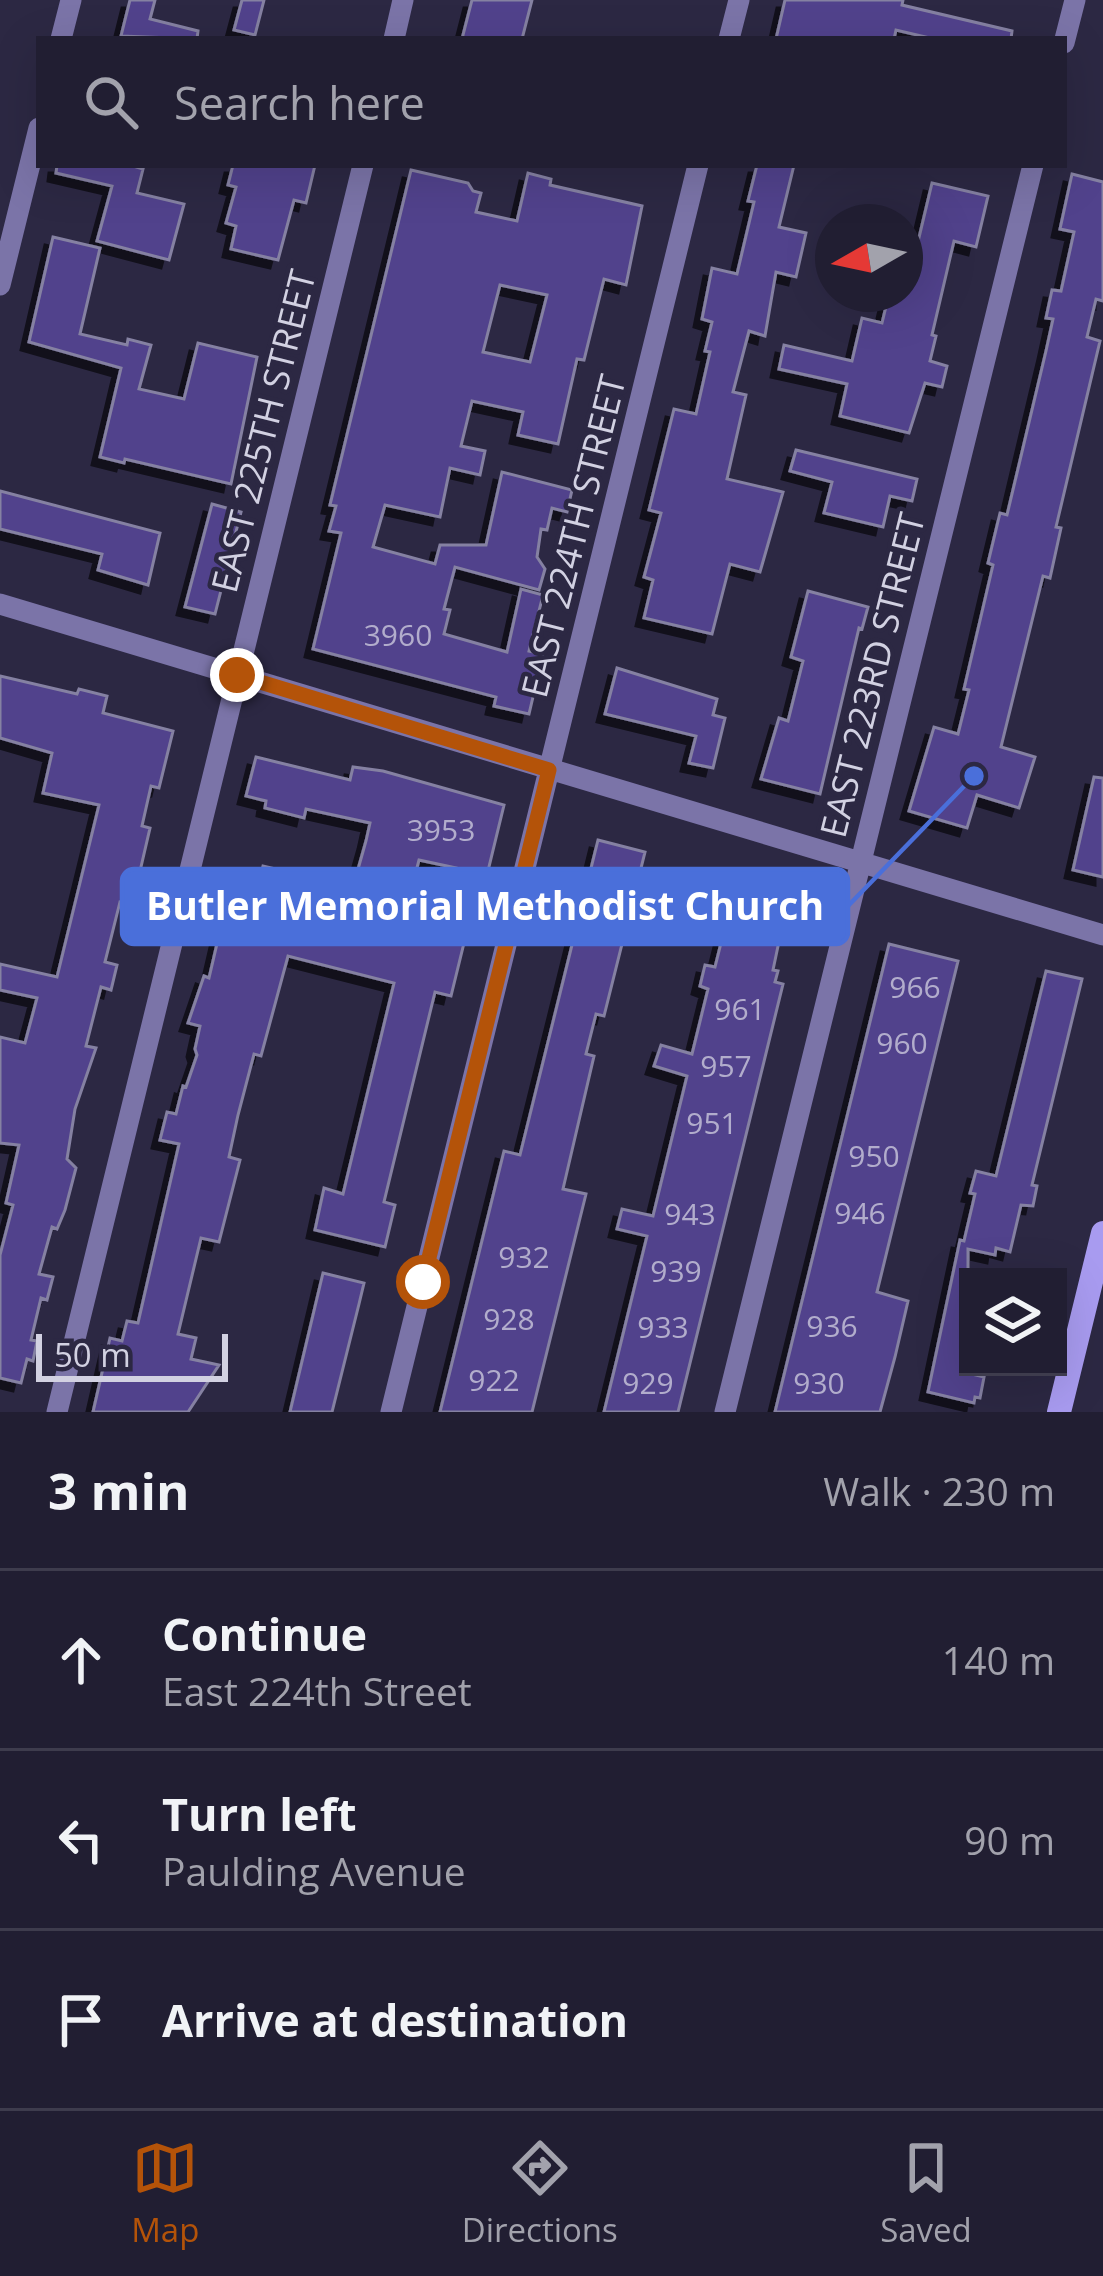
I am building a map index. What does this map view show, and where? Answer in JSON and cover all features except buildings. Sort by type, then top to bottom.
[{"type":"street","points":[[62,36],[70,0]]},
{"type":"street","points":[[395,36],[403,0]]},
{"type":"street","points":[[730,36],[739,0]]},
{"type":"street","points":[[1066,36],[1075,0]]},
{"type":"street","points":[[0,285],[36,140]]},
{"type":"street","name":"EAST 225TH STREET","points":[[57,1412],[362,168]]},
{"type":"street","name":"EAST 224TH STREET","points":[[391,1412],[697,168]]},
{"type":"street","name":"EAST 223RD STREET","points":[[725,1412],[1033,168]]},
{"type":"street","points":[[0,604],[1103,935]]},
{"type":"street","points":[[1059,1412],[1103,1233]]},
{"type":"place","name":"Butler Memorial Methodist Church","points":[[974,776]]},
{"type":"route","points":[[237,675],[549,770],[423,1282]]}]
